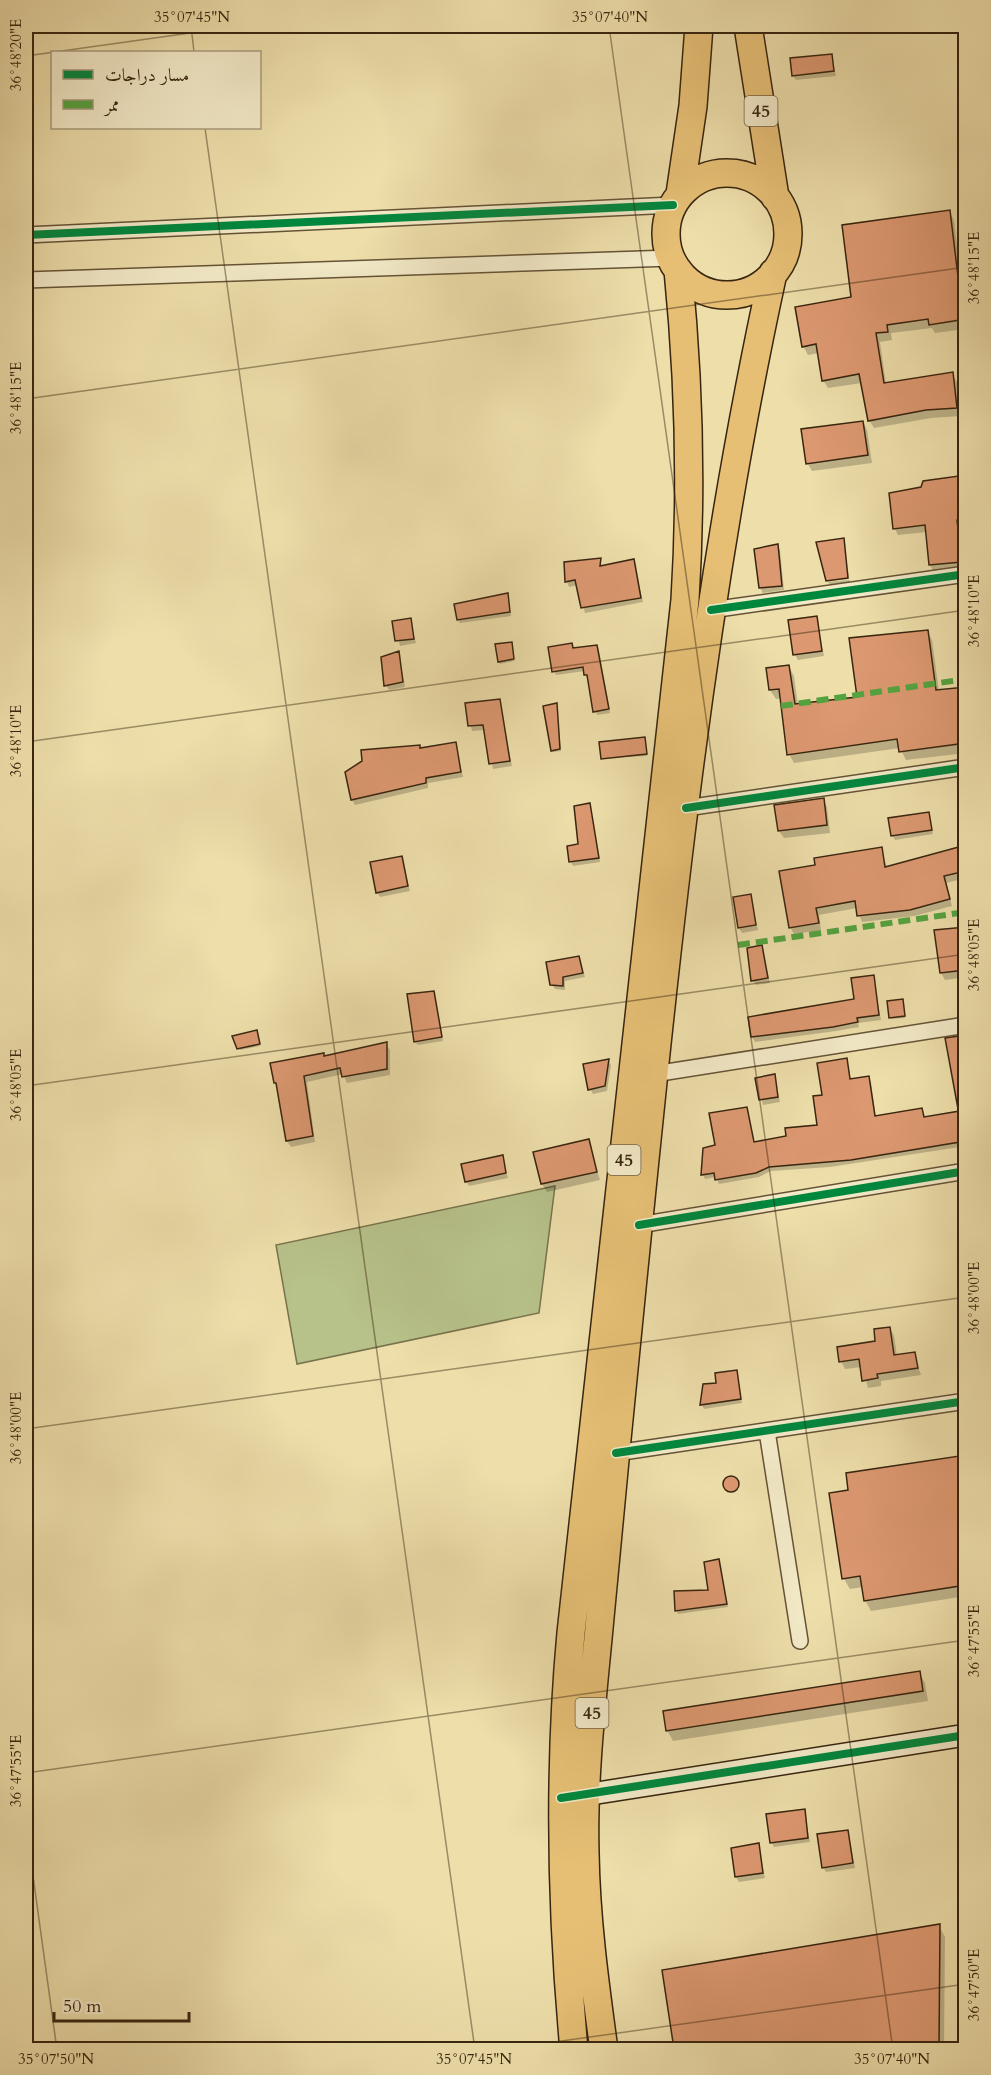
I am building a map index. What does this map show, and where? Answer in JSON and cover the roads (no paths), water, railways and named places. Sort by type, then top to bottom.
[{"type":"highway","points":[[676,200],[702,178],[728,173],[754,179],[775,197],[782,209],[787,235],[783,255],[773,273],[751,289],[725,294],[699,288],[675,264],[666,232],[676,200],[693,106],[699,26]]},
{"type":"highway","name":"45","points":[[748,26],[775,197]]},
{"type":"highway","name":"45","points":[[604,2049],[594,1973],[585,1851],[574,1797],[572,1621],[685,600],[690,534],[690,446],[685,336],[675,264]]},
{"type":"highway","name":"45","points":[[574,2049],[563,1900],[616,1453],[654,1074],[711,610],[747,396],[773,273]]},
{"type":"highway","points":[[594,1973],[621,2049]]},
{"type":"street","points":[[26,235],[676,200]]},
{"type":"street","points":[[26,281],[675,264]]},
{"type":"street","points":[[711,610],[966,574]]},
{"type":"street","points":[[686,808],[966,767]]},
{"type":"street","points":[[654,1074],[966,1025]]},
{"type":"street","points":[[639,1225],[966,1171]]},
{"type":"street","points":[[616,1453],[966,1401]]},
{"type":"street","points":[[767,1431],[800,1641]]},
{"type":"street","points":[[574,1797],[966,1735]]}]
